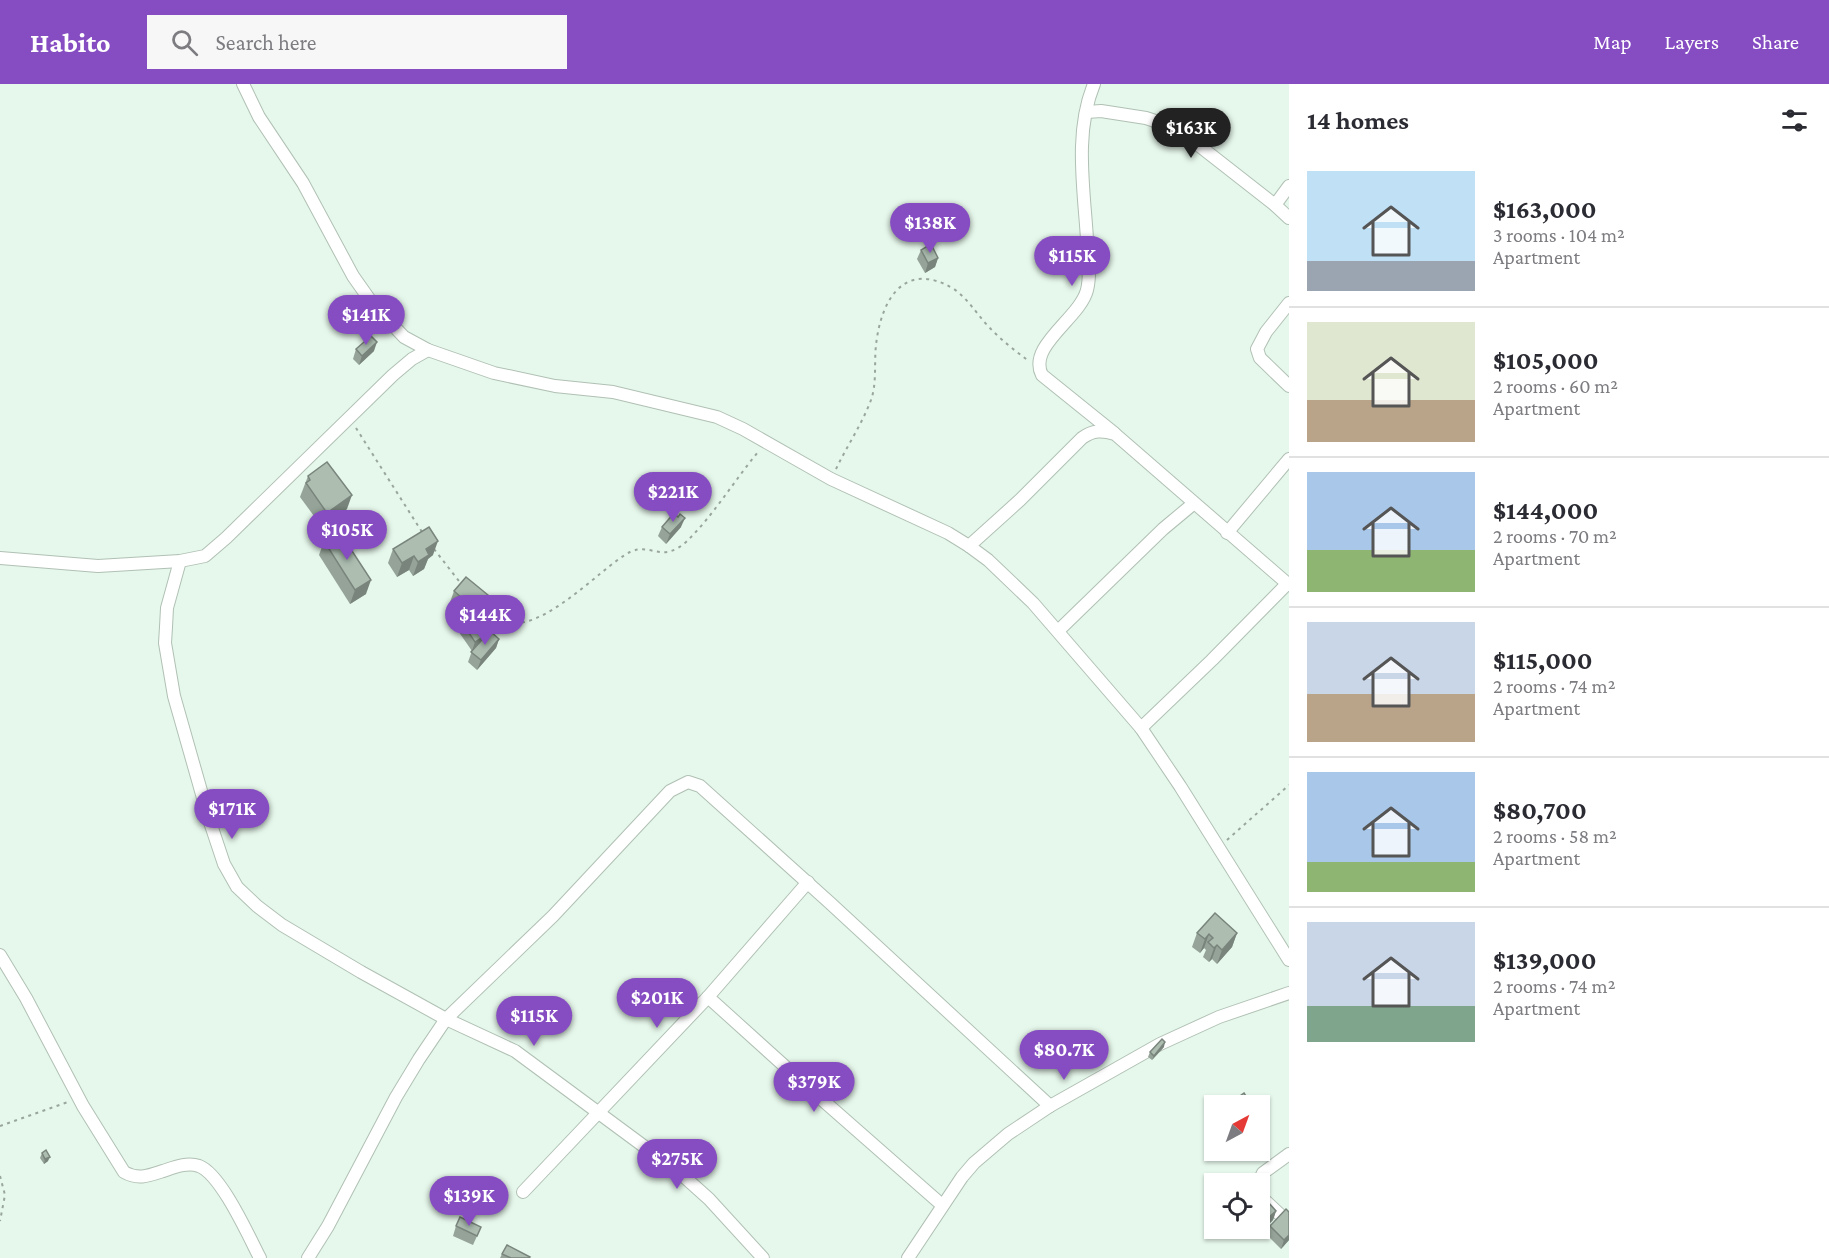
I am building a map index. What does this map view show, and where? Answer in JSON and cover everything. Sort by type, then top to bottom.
[{"type":"street","points":[[243,84],[259,117],[303,183],[353,276],[372,303],[404,337],[428,350],[494,373],[555,386],[613,392],[717,417],[831,479],[923,520],[969,546],[988,560],[1033,603],[1141,728],[1289,960]]},
{"type":"street","points":[[1094,84],[1087,112],[1082,166],[1088,265],[1087,290],[1073,313],[1042,350],[1039,369],[1048,380],[1115,434],[1288,585],[1141,728]]},
{"type":"street","points":[[1087,112],[1146,118],[1183,133],[1289,218]]},
{"type":"street","points":[[1275,205],[1289,186]]},
{"type":"street","points":[[1289,303],[1262,337],[1257,349],[1260,358],[1289,386]]},
{"type":"street","points":[[0,558],[98,566],[180,561],[205,556],[351,418],[393,375],[412,359],[428,350]]},
{"type":"street","points":[[969,546],[1012,508],[1087,434],[1103,431],[1115,434]]},
{"type":"street","points":[[1227,533],[1289,459]]},
{"type":"street","points":[[1058,631],[1163,529],[1193,504]]},
{"type":"street","points":[[180,561],[167,608],[165,643],[174,696],[209,819],[229,872],[244,893],[282,925],[361,972],[446,1019],[515,1051],[687,1180],[709,1199],[763,1258]]},
{"type":"street","points":[[308,1258],[353,1180],[396,1097],[446,1019],[553,916],[670,791],[688,782],[700,786],[808,882],[1050,1106]]},
{"type":"street","points":[[523,1192],[708,997],[808,882]]},
{"type":"street","points":[[0,955],[26,998],[83,1106],[124,1172],[132,1177],[142,1178],[184,1165],[202,1167],[211,1173],[226,1195],[260,1258]]},
{"type":"street","points":[[908,1258],[942,1205],[974,1163],[1008,1134],[1050,1106],[1190,1028],[1289,993]]},
{"type":"street","points":[[708,997],[942,1205]]},
{"type":"street","points":[[1263,1173],[1289,1154]]},
{"type":"street","points":[[1270,1205],[1289,1223]]},
{"type":"path","points":[[831,479],[872,399],[876,344],[889,300],[909,280],[918,277],[928,279],[954,290],[969,302],[994,332],[1039,369]]},
{"type":"path","points":[[351,418],[423,534]]},
{"type":"path","points":[[493,614],[506,623],[524,623],[580,591],[628,553],[642,549],[668,553],[678,548],[707,518],[766,442]]},
{"type":"path","points":[[430,543],[456,580],[465,588]]},
{"type":"path","points":[[1218,848],[1289,785]]},
{"type":"path","points":[[0,1126],[68,1102],[83,1106]]},
{"type":"path","points":[[0,1176],[5,1195],[0,1221]]},
{"type":"building","points":[[931,244],[938,258],[928,263],[921,250]]},
{"type":"building","points":[[371,336],[377,342],[362,356],[356,349]]},
{"type":"building","points":[[327,462],[352,495],[327,513],[306,483],[310,480],[308,476]]},
{"type":"building","points":[[674,513],[678,517],[680,514],[685,518],[670,534],[662,527]]},
{"type":"building","points":[[429,527],[438,541],[426,549],[429,555],[418,562],[414,556],[402,563],[393,549]]},
{"type":"building","points":[[339,531],[371,580],[355,590],[324,541]]},
{"type":"building","points":[[466,577],[499,604],[488,617],[479,610],[482,606],[475,601],[471,606],[454,591]]},
{"type":"building","points":[[466,609],[484,636],[475,642],[457,615]]},
{"type":"building","points":[[490,631],[499,639],[481,660],[471,652]]},
{"type":"building","points":[[1215,913],[1237,933],[1222,950],[1217,945],[1214,948],[1208,942],[1213,938],[1209,934],[1205,939],[1197,933]]},
{"type":"building","points":[[1162,1039],[1165,1042],[1154,1056],[1150,1052]]},
{"type":"building","points":[[46,1150],[50,1157],[45,1159],[42,1153]]},
{"type":"building","points":[[1270,1204],[1276,1211],[1270,1216]]},
{"type":"building","points":[[1286,1209],[1289,1212],[1289,1235],[1284,1240],[1270,1226]]},
{"type":"building","points":[[460,1217],[481,1227],[477,1236],[456,1226]]},
{"type":"building","points":[[507,1245],[530,1257],[511,1258],[502,1254]]}]
